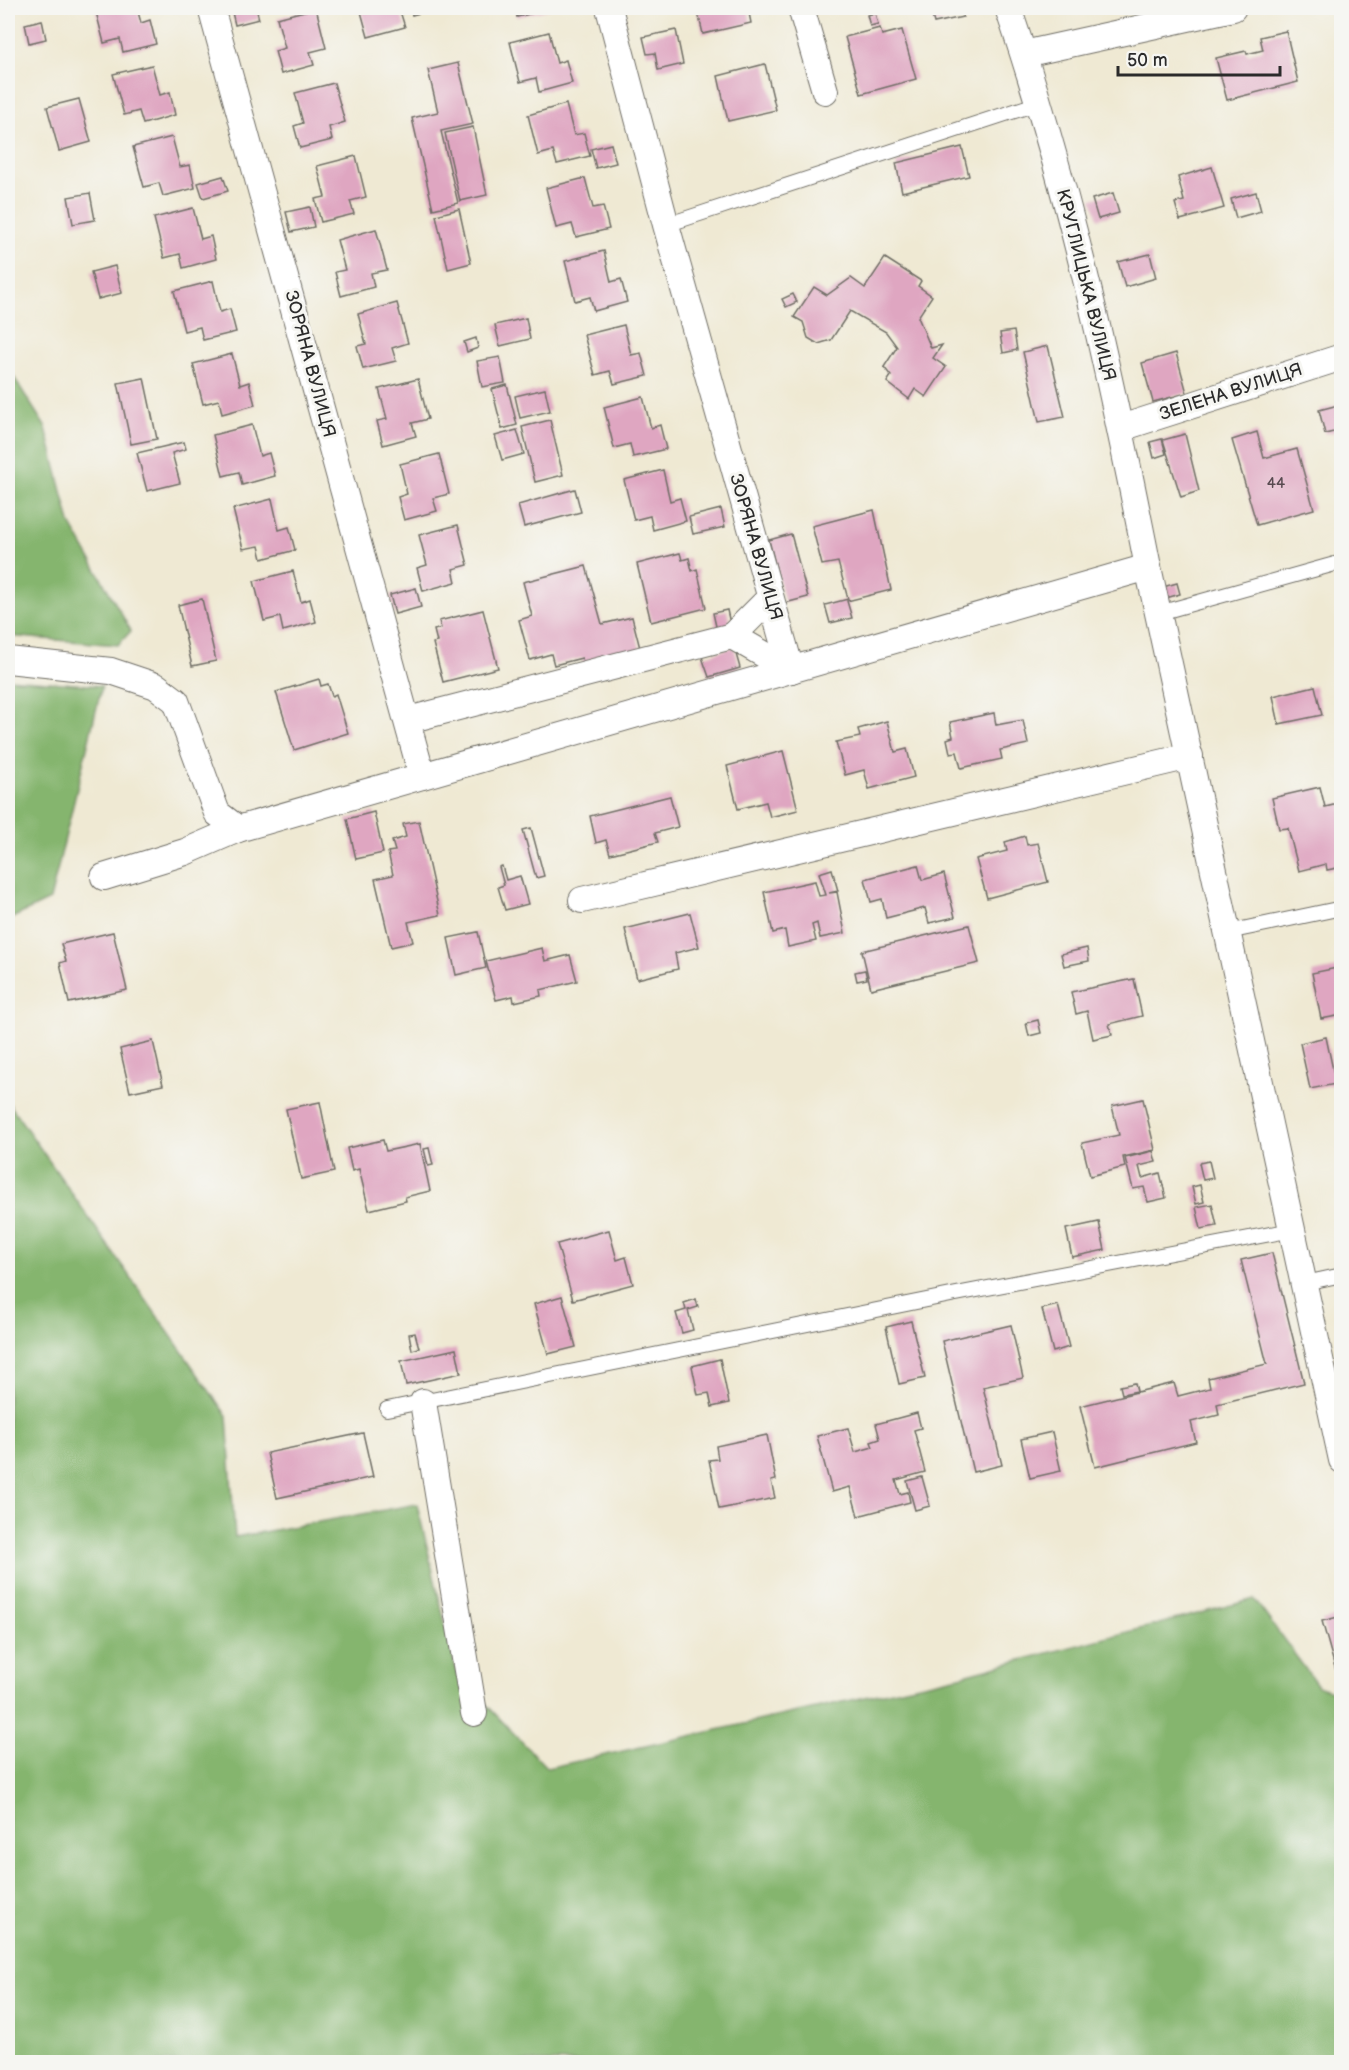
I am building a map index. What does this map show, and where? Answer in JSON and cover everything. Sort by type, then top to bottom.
[{"type":"street","name":"ЗОРЯНА ВУЛИЦЯ","points":[[211,8],[422,777]]},
{"type":"street","name":"ЗОРЯНА ВУЛИЦЯ","points":[[609,8],[666,225],[791,670]]},
{"type":"street","points":[[801,8],[825,92]]},
{"type":"street","name":"КРУГЛИЦЬКА ВУЛИЦЯ","points":[[1008,8],[1039,103],[1077,245],[1121,428],[1148,567],[1305,1283],[1341,1460]]},
{"type":"street","points":[[1024,54],[1233,8]]},
{"type":"street","name":"ЗЕЛЕНА ВУЛИЦЯ","points":[[1121,428],[1341,357]]},
{"type":"street","points":[[104,877],[185,852],[238,829],[1148,567]]},
{"type":"street","points":[[408,720],[732,636],[770,598]]},
{"type":"street","points":[[732,636],[791,670]]},
{"type":"street","points":[[8,660],[111,671],[156,686],[176,701],[217,813],[238,829]]},
{"type":"street","points":[[582,900],[1190,756]]},
{"type":"street","points":[[423,1402],[474,1713]]},
{"type":"lane","points":[[666,225],[1039,103]]},
{"type":"lane","points":[[1159,613],[1341,562]]},
{"type":"lane","points":[[1228,932],[1341,908]]},
{"type":"lane","points":[[387,1409],[939,1297],[1292,1230]]},
{"type":"lane","points":[[1305,1283],[1341,1275]]},
{"type":"green space","points":[[8,368],[46,428],[70,523],[131,631],[118,645],[8,636]]},
{"type":"green space","points":[[8,679],[102,686],[50,900],[8,920]]},
{"type":"green space","points":[[8,1102],[227,1416],[235,1537],[417,1504],[457,1674],[547,1768],[964,1675],[1254,1599],[1318,1686],[1341,1695],[1341,2062],[8,2062]]},
{"type":"building","points":[[95,8],[137,8],[141,23],[150,20],[156,44],[123,52],[120,39],[104,43]]},
{"type":"building","points":[[231,8],[256,8],[259,19],[235,25]]},
{"type":"building","points":[[316,8],[326,48],[310,52],[314,65],[281,74],[275,51],[285,48],[277,18]]},
{"type":"building","points":[[360,8],[399,8],[405,27],[368,37]]},
{"type":"building","points":[[410,8],[438,8],[412,15]]},
{"type":"building","points":[[515,8],[553,8],[517,17]]},
{"type":"building","points":[[697,8],[748,8],[751,23],[703,34]]},
{"type":"building","points":[[930,8],[961,8],[963,17],[934,23]]},
{"type":"building","points":[[875,13],[878,24],[870,26],[867,15]]},
{"type":"building","points":[[42,20],[46,39],[29,43],[25,24]]},
{"type":"building","points":[[880,28],[882,35],[902,30],[916,79],[861,94],[845,37]]},
{"type":"building","points":[[676,30],[683,64],[658,70],[655,53],[647,54],[643,37]]},
{"type":"building","points":[[1286,31],[1298,82],[1227,100],[1216,58],[1246,51],[1247,54],[1263,50],[1260,37]]},
{"type":"building","points":[[549,32],[557,63],[566,60],[572,83],[539,92],[536,78],[520,82],[510,42]]},
{"type":"building","points":[[458,63],[473,124],[441,131],[458,203],[433,209],[412,118],[438,112],[428,70]]},
{"type":"building","points":[[765,64],[776,110],[728,121],[718,76]]},
{"type":"building","points":[[152,65],[160,95],[170,92],[175,115],[143,124],[139,111],[124,115],[113,74]]},
{"type":"building","points":[[334,83],[345,122],[329,127],[332,140],[300,148],[294,126],[303,123],[295,93]]},
{"type":"building","points":[[79,99],[91,142],[59,151],[47,107]]},
{"type":"building","points":[[566,104],[574,135],[584,133],[590,156],[557,164],[553,151],[538,155],[528,115]]},
{"type":"building","points":[[473,127],[487,195],[460,201],[445,133]]},
{"type":"building","points":[[172,137],[180,167],[190,165],[195,188],[163,196],[159,183],[144,187],[133,147]]},
{"type":"building","points":[[611,144],[616,163],[596,168],[591,149]]},
{"type":"building","points":[[962,147],[969,176],[902,192],[896,163]]},
{"type":"building","points":[[356,156],[366,197],[350,201],[354,214],[321,222],[315,199],[325,197],[317,166]]},
{"type":"building","points":[[1212,167],[1224,208],[1180,220],[1175,203],[1184,201],[1178,177]]},
{"type":"building","points":[[223,176],[228,191],[203,198],[198,183]]},
{"type":"building","points":[[585,178],[593,208],[603,206],[609,229],[576,237],[572,224],[556,228],[546,188]]},
{"type":"building","points":[[1256,192],[1261,211],[1236,218],[1231,199]]},
{"type":"building","points":[[90,193],[95,220],[73,224],[68,197]]},
{"type":"building","points":[[1113,193],[1119,213],[1098,219],[1092,199]]},
{"type":"building","points":[[310,207],[314,227],[291,232],[286,212]]},
{"type":"building","points":[[193,208],[201,239],[211,236],[216,259],[183,268],[180,254],[164,258],[154,218]]},
{"type":"building","points":[[459,209],[471,263],[448,269],[436,215]]},
{"type":"building","points":[[376,229],[387,270],[371,273],[374,287],[341,296],[335,272],[345,270],[337,240]]},
{"type":"building","points":[[604,251],[611,282],[621,279],[627,302],[594,311],[590,297],[575,301],[565,261]]},
{"type":"building","points":[[1150,254],[1156,278],[1125,287],[1118,262]]},
{"type":"building","points":[[885,258],[921,281],[918,286],[932,296],[918,317],[931,348],[942,345],[933,358],[946,367],[926,397],[915,389],[909,399],[887,382],[891,376],[884,367],[897,347],[886,332],[850,311],[831,340],[818,344],[808,338],[803,322],[794,317],[814,287],[827,295],[851,278],[865,288]]},
{"type":"building","points":[[115,266],[122,293],[98,299],[91,272]]},
{"type":"building","points":[[213,281],[220,312],[230,309],[236,332],[203,340],[200,327],[184,331],[174,291]]},
{"type":"building","points":[[793,294],[797,302],[786,307],[782,299]]},
{"type":"building","points":[[397,303],[408,343],[392,348],[396,361],[363,369],[357,346],[366,344],[358,314]]},
{"type":"building","points":[[526,318],[530,339],[500,346],[495,325]]},
{"type":"building","points":[[624,325],[631,355],[641,353],[647,376],[614,384],[610,371],[595,375],[584,335]]},
{"type":"building","points":[[1014,331],[1017,350],[1003,353],[1000,333]]},
{"type":"building","points":[[476,338],[478,348],[467,352],[464,342]]},
{"type":"building","points":[[1048,346],[1065,417],[1039,422],[1023,352]]},
{"type":"building","points":[[1176,353],[1187,393],[1153,402],[1142,363]]},
{"type":"building","points":[[232,354],[240,385],[249,382],[255,405],[222,414],[219,400],[203,404],[193,364]]},
{"type":"building","points":[[500,357],[505,383],[482,387],[477,361]]},
{"type":"building","points":[[144,378],[157,439],[131,444],[118,383]]},
{"type":"building","points":[[418,379],[428,419],[412,423],[416,436],[383,445],[377,421],[387,419],[379,389]]},
{"type":"building","points":[[507,385],[517,425],[502,429],[492,389]]},
{"type":"building","points":[[545,389],[550,411],[520,418],[515,396]]},
{"type":"building","points":[[643,397],[651,428],[660,425],[666,449],[633,457],[630,444],[614,448],[604,407]]},
{"type":"building","points":[[1342,404],[1342,430],[1325,434],[1319,410]]},
{"type":"building","points":[[550,420],[563,475],[535,482],[522,427]]},
{"type":"building","points":[[252,425],[260,456],[269,453],[275,476],[242,485],[239,472],[223,476],[213,435]]},
{"type":"building","points":[[517,430],[524,454],[502,460],[495,436]]},
{"type":"building","points":[[1257,432],[1264,458],[1297,449],[1314,509],[1257,525],[1232,440]]},
{"type":"building","points":[[1185,434],[1199,491],[1181,497],[1163,440]]},
{"type":"building","points":[[1162,439],[1166,454],[1154,458],[1150,442]]},
{"type":"building","points":[[184,442],[186,449],[172,453],[180,483],[147,491],[137,453]]},
{"type":"building","points":[[439,454],[449,494],[433,498],[437,511],[404,520],[398,497],[407,494],[400,464]]},
{"type":"building","points":[[663,470],[670,501],[680,498],[686,521],[653,530],[650,516],[634,520],[624,480]]},
{"type":"building","points":[[575,489],[581,512],[524,527],[518,505]]},
{"type":"building","points":[[272,499],[279,530],[289,527],[295,550],[262,559],[259,546],[243,549],[233,509]]},
{"type":"building","points":[[721,509],[725,527],[693,534],[689,517]]},
{"type":"building","points":[[874,510],[891,590],[847,601],[852,618],[830,623],[825,605],[848,599],[838,562],[822,565],[812,526]]},
{"type":"building","points":[[458,525],[468,565],[453,569],[456,582],[423,591],[417,568],[427,565],[419,535]]},
{"type":"building","points":[[791,534],[808,597],[785,603],[769,540]]},
{"type":"building","points":[[680,553],[682,560],[689,558],[692,571],[697,569],[706,608],[651,622],[637,564]]},
{"type":"building","points":[[586,566],[602,624],[632,617],[641,652],[584,667],[582,658],[554,665],[551,654],[530,660],[519,620],[532,616],[523,582]]},
{"type":"building","points":[[293,571],[301,602],[310,599],[316,622],[283,631],[280,617],[264,621],[254,581]]},
{"type":"building","points":[[1177,583],[1180,594],[1166,598],[1163,587]]},
{"type":"building","points":[[416,588],[421,607],[395,614],[390,595]]},
{"type":"building","points":[[202,599],[216,661],[192,666],[178,605]]},
{"type":"building","points":[[483,610],[498,668],[443,682],[433,643],[437,642],[434,630],[441,628],[439,621]]},
{"type":"building","points":[[727,610],[731,628],[717,631],[713,613]]},
{"type":"building","points":[[734,647],[740,668],[709,677],[702,657]]},
{"type":"building","points":[[319,679],[321,686],[328,684],[332,696],[336,694],[348,733],[294,750],[276,692]]},
{"type":"building","points":[[1315,686],[1322,715],[1279,724],[1273,696]]},
{"type":"building","points":[[994,713],[996,725],[1023,720],[1028,744],[1000,750],[1002,759],[961,768],[957,752],[950,753],[947,739],[953,737],[950,722]]},
{"type":"building","points":[[887,721],[895,752],[907,749],[914,777],[869,789],[864,770],[845,775],[836,742],[860,737],[858,729]]},
{"type":"building","points":[[783,751],[798,810],[770,817],[766,802],[738,809],[727,766]]},
{"type":"building","points":[[1320,787],[1325,807],[1342,803],[1342,867],[1327,870],[1326,864],[1299,871],[1288,828],[1279,829],[1272,798]]},
{"type":"building","points":[[670,796],[678,827],[655,833],[658,842],[610,854],[606,840],[596,843],[590,816]]},
{"type":"building","points":[[374,812],[383,853],[356,859],[347,819]]},
{"type":"building","points":[[419,821],[440,915],[408,922],[413,942],[391,947],[375,879],[393,875],[388,852],[395,851],[392,841],[406,837],[403,824]]},
{"type":"building","points":[[531,828],[544,876],[536,878],[523,830]]},
{"type":"building","points":[[1025,836],[1027,845],[1038,843],[1048,882],[987,898],[976,859],[1007,851],[1005,842]]},
{"type":"building","points":[[918,865],[922,880],[944,874],[955,917],[929,923],[925,908],[886,918],[882,899],[871,902],[865,879]]},
{"type":"building","points":[[502,866],[506,880],[520,876],[528,904],[505,910],[498,887],[504,885],[499,867]]},
{"type":"building","points":[[832,869],[838,891],[829,893],[837,892],[845,933],[820,938],[817,923],[812,925],[816,941],[788,947],[785,930],[773,933],[764,892],[815,881],[819,896],[826,895],[819,873]]},
{"type":"building","points":[[690,913],[699,947],[675,953],[678,969],[637,979],[625,929]]},
{"type":"building","points":[[969,925],[979,963],[871,989],[862,951]]},
{"type":"building","points":[[113,932],[127,990],[69,1003],[60,963],[66,961],[61,944]]},
{"type":"building","points":[[478,932],[486,968],[456,975],[448,938]]},
{"type":"building","points":[[542,948],[545,961],[570,955],[577,981],[540,990],[541,996],[514,1002],[513,996],[496,1000],[486,961]]},
{"type":"building","points":[[1087,948],[1089,961],[1064,966],[1061,954]]},
{"type":"building","points":[[1342,967],[1342,1015],[1321,1019],[1312,973]]},
{"type":"building","points":[[865,970],[867,979],[857,981],[855,972]]},
{"type":"building","points":[[1134,979],[1142,1016],[1109,1024],[1112,1035],[1093,1039],[1087,1011],[1076,1014],[1071,992]]},
{"type":"building","points":[[1038,1020],[1041,1033],[1029,1036],[1026,1023]]},
{"type":"building","points":[[1326,1037],[1336,1084],[1310,1089],[1300,1043]]},
{"type":"building","points":[[153,1041],[163,1085],[130,1092],[120,1049]]},
{"type":"building","points":[[1143,1099],[1155,1150],[1123,1157],[1125,1167],[1090,1176],[1082,1143],[1119,1135],[1112,1106]]},
{"type":"building","points":[[320,1102],[334,1172],[301,1179],[286,1109]]},
{"type":"building","points":[[383,1140],[386,1151],[420,1144],[430,1191],[405,1197],[406,1201],[369,1210],[359,1169],[352,1171],[347,1148]]},
{"type":"building","points":[[429,1148],[433,1165],[428,1166],[424,1149]]},
{"type":"building","points":[[1153,1151],[1156,1162],[1139,1166],[1142,1178],[1160,1173],[1166,1198],[1148,1202],[1144,1187],[1133,1189],[1125,1158]]},
{"type":"building","points":[[1209,1161],[1213,1178],[1203,1180],[1199,1163]]},
{"type":"building","points":[[1200,1185],[1204,1202],[1196,1204],[1192,1187]]},
{"type":"building","points":[[1212,1204],[1217,1226],[1201,1229],[1196,1207]]},
{"type":"building","points":[[1099,1222],[1105,1250],[1072,1257],[1066,1229]]},
{"type":"building","points":[[609,1230],[617,1260],[626,1257],[633,1284],[573,1300],[557,1244]]},
{"type":"building","points":[[1272,1253],[1304,1383],[1217,1404],[1219,1415],[1191,1422],[1196,1442],[1095,1467],[1080,1406],[1174,1383],[1178,1396],[1210,1388],[1208,1378],[1267,1364],[1241,1260]]},
{"type":"building","points":[[562,1296],[576,1347],[548,1354],[534,1304]]},
{"type":"building","points":[[696,1299],[698,1307],[688,1310],[693,1330],[682,1333],[676,1313],[686,1310],[684,1303]]},
{"type":"building","points":[[1058,1305],[1069,1347],[1053,1352],[1042,1309]]},
{"type":"building","points":[[911,1321],[925,1378],[899,1384],[886,1327]]},
{"type":"building","points":[[1011,1325],[1023,1378],[983,1387],[1002,1465],[973,1472],[942,1341]]},
{"type":"building","points":[[415,1333],[419,1348],[412,1350],[409,1334]]},
{"type":"building","points":[[456,1349],[461,1373],[406,1385],[401,1361]]},
{"type":"building","points":[[720,1359],[729,1403],[712,1407],[709,1393],[698,1395],[692,1366]]},
{"type":"building","points":[[1135,1383],[1137,1391],[1122,1394],[1120,1386]]},
{"type":"building","points":[[917,1413],[921,1428],[914,1430],[925,1472],[896,1480],[900,1494],[908,1492],[910,1502],[858,1516],[850,1487],[832,1492],[817,1436],[848,1428],[855,1452],[873,1447],[871,1442],[880,1439],[876,1424]]},
{"type":"building","points":[[1052,1432],[1061,1471],[1030,1478],[1021,1439]]},
{"type":"building","points":[[363,1433],[373,1477],[277,1498],[267,1453]]},
{"type":"building","points":[[767,1435],[776,1480],[771,1481],[775,1498],[719,1509],[709,1460],[718,1459],[716,1446]]},
{"type":"building","points":[[922,1477],[930,1506],[915,1510],[907,1481]]},
{"type":"building","points":[[1342,1616],[1342,1669],[1336,1671],[1322,1621]]}]
